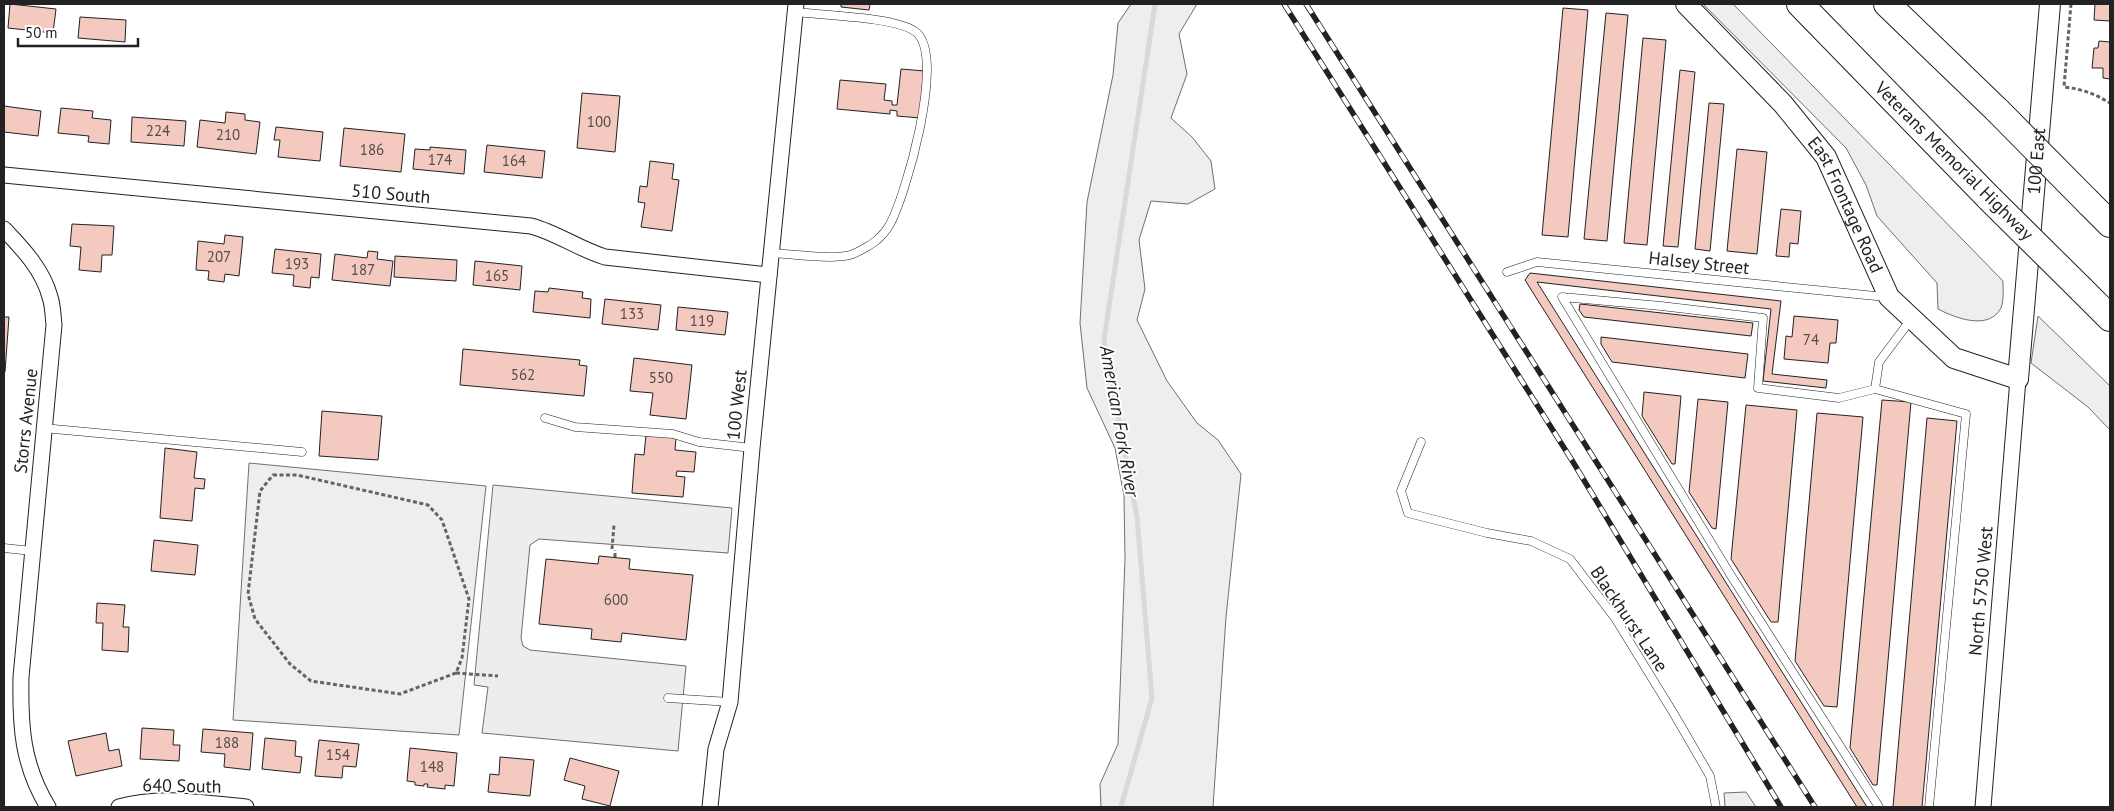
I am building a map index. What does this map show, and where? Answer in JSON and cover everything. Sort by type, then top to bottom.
[{"type":"highway","name":"Veterans Memorial Highway","points":[[1800,4],[1990,199],[2110,318]]},
{"type":"highway","points":[[1887,4],[1998,111],[2110,224]]},
{"type":"street","name":"East Frontage Road","points":[[1686,4],[1783,104],[1826,157],[1889,297],[1954,358],[2018,378]]},
{"type":"street","name":"100 East","points":[[2018,378],[2050,4]]},
{"type":"street","name":"100 West","points":[[710,807],[716,749],[730,702],[752,448],[795,8]]},
{"type":"street","name":"510 South","points":[[4,175],[531,226],[550,230],[587,251],[605,257],[769,275]]},
{"type":"street","name":"Storrs Avenue","points":[[4,229],[39,270],[50,297],[54,325],[21,677],[20,718],[30,771],[48,807]]},
{"type":"street","name":"North 5750 West","points":[[1983,807],[2018,378]]},
{"type":"street","name":"640 South","points":[[119,807],[130,804],[164,801],[246,807]]},
{"type":"lane","points":[[771,253],[830,256],[850,255],[872,244],[888,228],[901,202],[922,118],[927,65],[924,47],[918,34],[906,27],[889,22],[795,8]]},
{"type":"lane","name":"Halsey Street","points":[[1507,272],[1537,262],[1889,297]]},
{"type":"lane","points":[[1879,807],[1730,574],[1562,297],[1763,318],[1758,388],[1839,398],[1875,389],[1966,414],[1929,807]]},
{"type":"lane","points":[[1875,389],[1879,362],[1912,318]]},
{"type":"lane","points":[[545,418],[575,427],[673,434],[699,442],[752,448]]},
{"type":"lane","points":[[43,428],[302,452]]},
{"type":"lane","name":"Blackhurst Lane","points":[[1421,442],[1402,491],[1408,513],[1487,533],[1531,541],[1570,559],[1615,618],[1674,714],[1710,776],[1716,807]]},
{"type":"lane","points":[[4,548],[32,551]]},
{"type":"lane","points":[[668,698],[730,702]]},
{"type":"path","points":[[2071,4],[2064,87],[2096,94],[2110,103]]},
{"type":"path","points":[[456,673],[462,658],[469,599],[442,520],[428,505],[298,475],[273,475],[260,491],[248,594],[255,619],[290,664],[311,681],[400,694],[456,673],[498,676]]},
{"type":"path","points":[[614,525],[615,557]]},
{"type":"shaded area","points":[[1131,4],[1197,4],[1179,34],[1187,74],[1171,118],[1192,137],[1211,161],[1215,189],[1188,204],[1151,201],[1139,240],[1145,289],[1137,320],[1167,381],[1197,423],[1218,440],[1241,474],[1226,617],[1213,807],[1101,807],[1100,784],[1118,744],[1125,559],[1124,496],[1115,448],[1087,388],[1080,323],[1087,202],[1113,75],[1118,23]]},
{"type":"shaded area","points":[[1703,4],[1733,4],[2003,281],[2002,305],[1996,315],[1980,321],[1971,321],[1938,309],[1937,283],[1877,216],[1866,185],[1846,148]]},
{"type":"shaded area","points":[[2038,316],[2110,386],[2110,430],[2088,407],[2031,363]]},
{"type":"shaded area","points":[[249,463],[486,486],[459,735],[233,720]]},
{"type":"shaded area","points":[[493,485],[732,508],[728,553],[539,539],[530,545],[521,638],[523,646],[530,650],[686,666],[678,751],[482,733],[488,687],[474,685]]},
{"type":"shaded area","points":[[1746,792],[1756,807],[1725,807],[1724,793]]},
{"type":"building","points":[[10,4],[56,9],[53,33],[8,28]]},
{"type":"building","points":[[841,4],[870,4],[869,10],[841,7]]},
{"type":"building","points":[[2095,4],[2110,4],[2110,21],[2094,20]]},
{"type":"building","points":[[1563,8],[1588,10],[1568,237],[1542,235]]},
{"type":"building","points":[[1606,13],[1628,15],[1607,241],[1584,239]]},
{"type":"building","points":[[80,17],[126,20],[125,42],[78,38]]},
{"type":"building","points":[[1643,38],[1666,40],[1647,245],[1624,243]]},
{"type":"building","points":[[2099,41],[2110,42],[2110,79],[2103,78],[2103,68],[2092,68],[2094,48],[2098,48]]},
{"type":"building","points":[[901,69],[925,71],[920,118],[897,116],[897,111],[890,110],[890,114],[837,109],[840,80],[886,84],[884,100],[892,101],[892,105],[897,105]]},
{"type":"building","points":[[1680,70],[1695,72],[1678,247],[1663,246]]},
{"type":"building","points":[[582,93],[620,96],[615,152],[577,148]]},
{"type":"building","points":[[1709,103],[1724,104],[1710,251],[1695,249]]},
{"type":"building","points":[[4,106],[41,111],[38,136],[4,132]]},
{"type":"building","points":[[61,108],[93,111],[92,118],[111,120],[109,144],[88,142],[89,136],[58,133]]},
{"type":"building","points":[[226,112],[245,114],[245,120],[260,122],[256,154],[197,147],[200,120],[225,123]]},
{"type":"building","points":[[132,117],[186,121],[184,146],[131,142]]},
{"type":"building","points":[[276,127],[323,132],[320,161],[278,157],[280,140],[274,140]]},
{"type":"building","points":[[344,128],[405,134],[401,172],[340,166]]},
{"type":"building","points":[[487,145],[545,151],[542,178],[484,172]]},
{"type":"building","points":[[430,147],[466,150],[464,174],[413,169],[415,149],[430,150]]},
{"type":"building","points":[[1737,149],[1767,152],[1757,254],[1727,251]]},
{"type":"building","points":[[650,161],[674,164],[672,179],[679,180],[672,231],[641,227],[645,203],[638,202],[640,186],[647,187]]},
{"type":"building","points":[[1781,209],[1801,211],[1798,244],[1790,243],[1789,257],[1776,256]]},
{"type":"building","points":[[72,224],[114,226],[112,255],[102,255],[101,272],[79,270],[81,247],[70,246]]},
{"type":"building","points":[[225,235],[243,237],[239,276],[225,274],[224,282],[208,280],[209,271],[196,270],[198,241],[224,244]]},
{"type":"building","points":[[275,249],[321,254],[319,278],[311,277],[310,288],[293,286],[294,275],[272,273]]},
{"type":"building","points":[[368,251],[378,252],[377,259],[393,261],[390,286],[332,280],[335,254],[367,258]]},
{"type":"building","points":[[395,256],[457,260],[456,281],[394,277]]},
{"type":"building","points":[[475,261],[522,266],[520,290],[473,285]]},
{"type":"building","points":[[1530,273],[1781,301],[1772,374],[1827,380],[1826,388],[1763,381],[1771,309],[1537,282],[1867,807],[1857,807],[1525,280]]},
{"type":"building","points":[[549,288],[583,292],[582,298],[591,299],[590,318],[533,312],[535,291],[548,292]]},
{"type":"building","points":[[605,299],[661,305],[658,330],[602,324]]},
{"type":"building","points":[[1580,304],[1753,323],[1751,336],[1584,317],[1579,310]]},
{"type":"building","points":[[678,307],[728,312],[725,335],[676,330]]},
{"type":"building","points":[[1794,316],[1838,320],[1836,343],[1830,343],[1828,363],[1784,359],[1786,336],[1792,337]]},
{"type":"building","points":[[4,317],[9,317],[5,372],[4,372]]},
{"type":"building","points":[[1601,337],[1748,354],[1745,378],[1612,362],[1601,344]]},
{"type":"building","points":[[463,349],[580,360],[579,365],[587,366],[584,396],[460,385]]},
{"type":"building","points":[[634,358],[692,365],[686,419],[650,415],[653,393],[630,391]]},
{"type":"building","points":[[1644,392],[1681,396],[1675,464],[1672,464],[1642,416]]},
{"type":"building","points":[[1698,399],[1728,402],[1716,529],[1712,528],[1689,492]]},
{"type":"building","points":[[1882,400],[1911,402],[1877,785],[1873,785],[1850,748]]},
{"type":"building","points":[[1746,405],[1797,410],[1778,622],[1771,622],[1731,559]]},
{"type":"building","points":[[322,411],[382,416],[378,460],[319,456]]},
{"type":"building","points":[[1817,413],[1863,417],[1837,707],[1824,706],[1795,661]]},
{"type":"building","points":[[1927,418],[1957,421],[1922,807],[1893,807]]},
{"type":"building","points":[[646,435],[676,438],[675,450],[696,452],[694,472],[677,471],[676,476],[685,477],[683,497],[632,493],[635,454],[644,455]]},
{"type":"building","points":[[165,448],[197,452],[194,478],[205,479],[204,489],[195,488],[192,521],[160,518]]},
{"type":"building","points":[[154,540],[198,545],[195,575],[151,571]]},
{"type":"building","points":[[599,556],[630,559],[629,569],[693,575],[686,640],[622,633],[621,642],[591,639],[592,629],[539,624],[546,559],[598,564]]},
{"type":"building","points":[[97,603],[125,605],[123,627],[129,627],[128,652],[102,650],[103,623],[96,623]]},
{"type":"building","points":[[142,728],[174,730],[173,745],[180,745],[179,761],[140,759]]},
{"type":"building","points":[[203,729],[253,733],[250,770],[224,767],[225,754],[201,752]]},
{"type":"building","points":[[106,733],[109,751],[119,749],[122,766],[76,776],[68,741]]},
{"type":"building","points":[[265,738],[296,741],[295,756],[302,757],[300,773],[262,769]]},
{"type":"building","points":[[319,740],[359,744],[356,767],[343,766],[342,778],[315,776]]},
{"type":"building","points":[[410,748],[457,753],[454,786],[445,785],[445,789],[427,787],[428,784],[424,784],[424,786],[415,785],[415,782],[407,781]]},
{"type":"building","points":[[500,757],[534,760],[530,796],[488,792],[490,774],[499,775]]},
{"type":"building","points":[[570,758],[619,771],[610,806],[582,799],[585,786],[564,780]]},
{"type":"waterway","name":"American Fork River","points":[[1121,807],[1152,698],[1137,517],[1104,340],[1155,4]]},
{"type":"railway","points":[[1284,4],[1573,462],[1781,807]]},
{"type":"railway","points":[[1306,4],[1815,807]]}]
